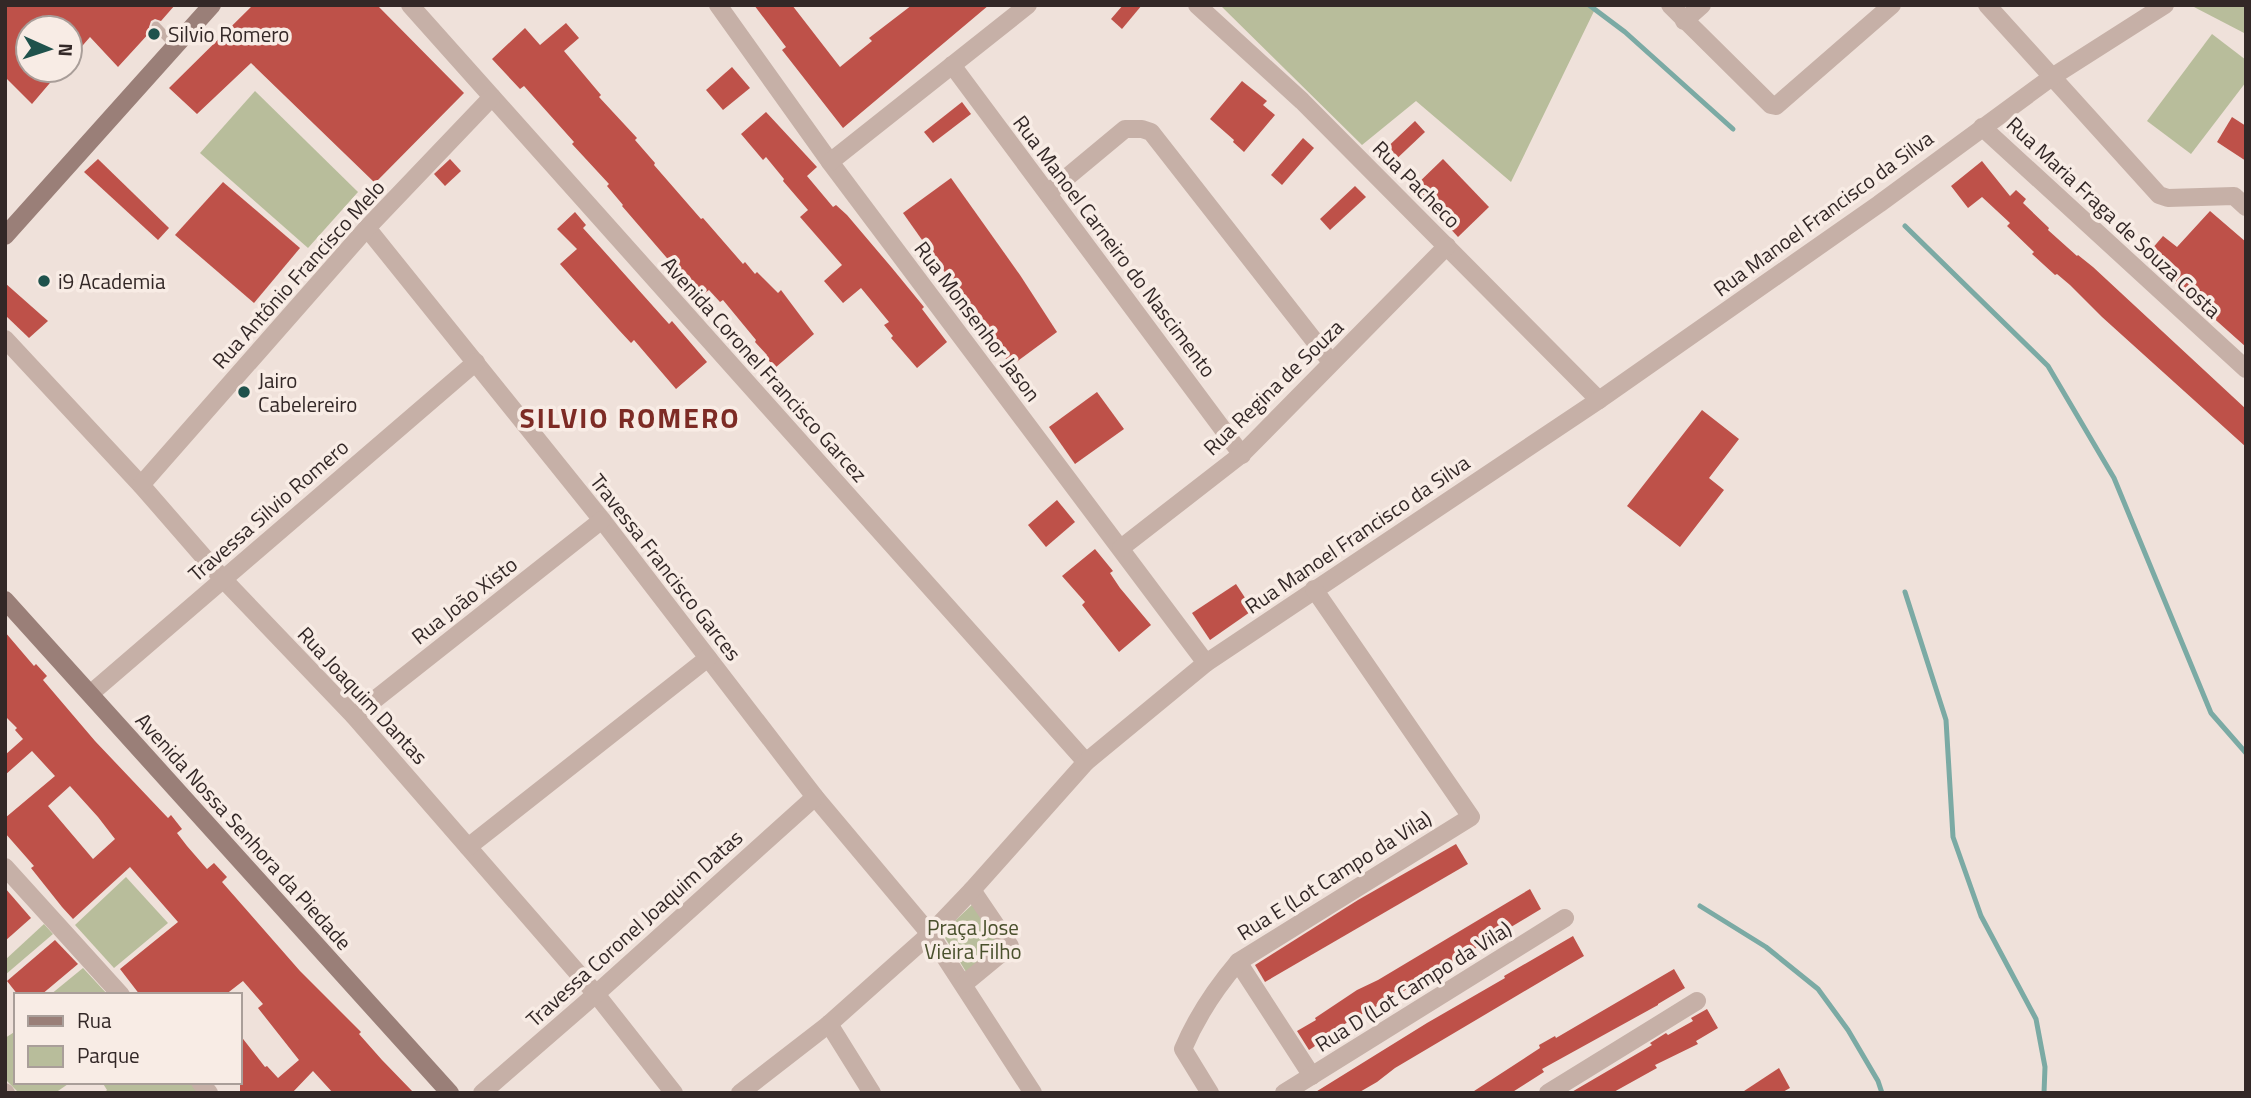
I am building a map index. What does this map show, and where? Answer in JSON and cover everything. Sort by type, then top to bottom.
[{"type":"main road","points":[[5,236],[212,5]]},
{"type":"main road","name":"Avenida Nossa Senhora da Piedade","points":[[5,600],[450,1093]]},
{"type":"street","name":"Avenida Coronel Francisco Garcez","points":[[410,5],[1086,762]]},
{"type":"street","name":"Rua Monsenhor Jason","points":[[718,5],[830,162],[1206,663]]},
{"type":"street","points":[[830,162],[1028,5]]},
{"type":"street","name":"Rua Pacheco","points":[[1197,5],[1302,101],[1599,400]]},
{"type":"street","points":[[1670,5],[1771,105],[1780,104],[1892,5]]},
{"type":"street","points":[[1684,21],[1702,5]]},
{"type":"street","points":[[1987,5],[2159,195],[2168,198],[2234,196],[2246,207]]},
{"type":"street","name":"Rua Manoel Francisco da Silva","points":[[740,1093],[829,1024],[930,934],[1086,762],[1206,663],[1599,400],[1879,204],[2052,77],[2165,5]]},
{"type":"street","name":"Rua Manoel Carneiro do Nascimento","points":[[952,65],[1241,455]]},
{"type":"street","name":"Rua Antônio Francisco Melo","points":[[141,485],[368,228],[492,97]]},
{"type":"street","name":"Rua Maria Fraga de Souza Costa","points":[[1982,127],[2246,369]]},
{"type":"street","points":[[1048,193],[1125,129],[1151,132],[1331,362]]},
{"type":"street","name":"Travessa Francisco Garces","points":[[368,228],[602,520],[815,797],[930,934],[1033,1093]]},
{"type":"street","name":"Rua Regina de Souza","points":[[1121,548],[1241,455],[1447,246]]},
{"type":"street","name":"Rua Joaquim Dantas","points":[[5,339],[141,485],[222,578],[354,716],[596,994],[674,1093]]},
{"type":"street","name":"Travessa Silvio Romero","points":[[90,694],[476,362]]},
{"type":"street","name":"Rua João Xisto","points":[[354,716],[602,520]]},
{"type":"street","name":"Rua E (Lot Campo da Vila)","points":[[1210,1093],[1183,1049],[1213,992],[1237,962],[1471,817],[1314,589]]},
{"type":"street","points":[[468,847],[708,658]]},
{"type":"street","name":"Travessa Coronel Joaquim Datas","points":[[482,1093],[815,797]]},
{"type":"street","points":[[5,867],[119,993]]},
{"type":"street","points":[[964,984],[1010,946],[972,890]]},
{"type":"street","name":"Rua D (Lot Campo da Vila)","points":[[1284,1093],[1565,918]]},
{"type":"street","points":[[1237,962],[1312,1076]]},
{"type":"street","points":[[1548,1093],[1697,1001]]},
{"type":"street","points":[[829,1024],[872,1093]]},
{"type":"lane","points":[[156,26],[174,46]]},
{"type":"green space","points":[[1220,5],[1597,5],[1511,182],[1416,101],[1362,145]]},
{"type":"green space","points":[[2246,5],[2246,34],[2194,7]]},
{"type":"green space","points":[[2212,34],[2246,60],[2246,82],[2191,154],[2147,121]]},
{"type":"green space","points":[[255,91],[358,192],[308,248],[200,153]]},
{"type":"green space","points":[[126,877],[168,923],[114,968],[75,925]]},
{"type":"green space","name":"Praça Jose Vieira Filho","points":[[976,901],[1003,945],[968,975],[942,933]]},
{"type":"green space","points":[[44,924],[53,934],[5,975],[5,960]]},
{"type":"green space","points":[[83,968],[106,993],[52,993]]},
{"type":"green space","points":[[14,1032],[14,1084],[68,1084],[55,1093],[19,1093],[5,1079],[5,1038]]},
{"type":"green space","points":[[103,1084],[191,1084],[199,1093],[104,1093],[107,1090]]},
{"type":"building","points":[[5,5],[175,5],[161,21],[151,21],[151,31],[118,67],[90,37],[84,44],[84,14],[14,14],[14,84],[49,84],[32,104],[5,77]]},
{"type":"building","points":[[253,5],[377,5],[464,93],[375,183],[251,63],[197,114],[169,88]]},
{"type":"building","points":[[754,5],[792,5],[840,67],[872,41],[869,38],[912,5],[989,5],[843,128],[782,50],[786,47]]},
{"type":"building","points":[[1123,5],[1142,5],[1122,29],[1111,19]]},
{"type":"building","points":[[566,23],[579,38],[564,51],[601,95],[599,97],[637,138],[635,140],[654,165],[701,219],[703,218],[743,264],[745,262],[778,293],[781,290],[814,334],[775,368],[723,300],[720,302],[709,290],[702,295],[685,279],[622,206],[607,186],[609,184],[572,144],[574,142],[524,86],[520,89],[492,59],[525,28],[540,45]]},
{"type":"building","points":[[732,67],[750,88],[723,110],[706,90]]},
{"type":"building","points":[[1242,81],[1267,101],[1263,105],[1275,115],[1244,152],[1210,119]]},
{"type":"building","points":[[962,102],[971,114],[933,143],[924,132]]},
{"type":"building","points":[[766,112],[817,167],[807,176],[833,207],[836,205],[847,215],[892,268],[924,307],[922,309],[947,342],[917,368],[891,338],[893,336],[884,325],[889,322],[861,288],[843,303],[824,281],[842,265],[800,217],[808,210],[766,157],[763,160],[741,134]]},
{"type":"building","points":[[2232,117],[2246,126],[2246,161],[2217,142]]},
{"type":"building","points":[[1415,121],[1425,132],[1389,166],[1379,155]]},
{"type":"building","points":[[1303,138],[1314,148],[1282,185],[1271,175]]},
{"type":"building","points":[[98,159],[169,228],[158,240],[84,172]]},
{"type":"building","points":[[450,159],[461,171],[445,186],[434,174]]},
{"type":"building","points":[[1443,159],[1489,207],[1458,237],[1413,188]]},
{"type":"building","points":[[1982,161],[2010,196],[2016,190],[2026,199],[2023,203],[2048,230],[2093,267],[2246,409],[2246,447],[2070,285],[2032,254],[2034,252],[2007,226],[2010,223],[1982,197],[1968,208],[1951,186]]},
{"type":"building","points":[[951,178],[1057,332],[1011,366],[903,213]]},
{"type":"building","points":[[223,182],[300,248],[254,303],[175,235]]},
{"type":"building","points":[[1355,186],[1366,197],[1330,230],[1320,219]]},
{"type":"building","points":[[2210,211],[2246,242],[2246,347],[2145,257],[2163,236],[2177,247]]},
{"type":"building","points":[[575,212],[586,225],[583,228],[669,324],[672,321],[707,362],[676,389],[634,340],[631,343],[560,264],[577,249],[557,229]]},
{"type":"building","points":[[5,283],[48,321],[29,338],[5,315]]},
{"type":"building","points":[[1097,392],[1124,429],[1075,464],[1049,427]]},
{"type":"building","points":[[1702,410],[1739,439],[1709,478],[1724,490],[1680,547],[1627,506]]},
{"type":"building","points":[[1057,500],[1075,522],[1046,547],[1028,525]]},
{"type":"building","points":[[1095,549],[1113,571],[1110,573],[1120,588],[1151,625],[1119,652],[1082,605],[1085,602],[1062,576]]},
{"type":"building","points":[[1236,584],[1253,610],[1210,640],[1192,613]]},
{"type":"building","points":[[5,632],[34,666],[36,664],[47,676],[43,680],[95,741],[168,818],[171,815],[182,829],[177,833],[207,869],[214,863],[227,877],[222,882],[300,971],[361,1032],[359,1034],[414,1093],[333,1093],[313,1071],[292,1093],[240,1093],[242,1038],[265,1067],[278,1078],[299,1060],[258,1008],[263,1004],[243,981],[228,993],[138,993],[120,969],[178,922],[130,867],[73,919],[62,907],[31,868],[34,866],[5,833],[5,818],[55,776],[32,751],[5,775],[5,755],[23,739],[15,730],[17,728],[5,716]],"holes":[[[70,786],[115,839],[93,859],[48,806]]]},
{"type":"building","points":[[1456,844],[1468,864],[1265,982],[1255,965],[1358,900]]},
{"type":"building","points":[[5,888],[31,918],[5,941]]},
{"type":"building","points":[[1530,889],[1541,909],[1341,1026],[1342,1028],[1309,1050],[1297,1031],[1357,990]]},
{"type":"building","points":[[1573,936],[1584,956],[1395,1068],[1377,1082],[1358,1093],[1314,1093],[1505,978],[1504,976]]},
{"type":"building","points":[[55,940],[78,964],[43,993],[16,993],[7,981]]},
{"type":"building","points":[[1674,969],[1685,988],[1658,1005],[1542,1069],[1544,1072],[1511,1093],[1471,1093],[1540,1048],[1539,1045],[1555,1036],[1556,1038]]},
{"type":"building","points":[[1707,1009],[1718,1028],[1696,1041],[1698,1044],[1655,1065],[1657,1068],[1612,1093],[1570,1093],[1652,1045],[1650,1043],[1666,1033],[1668,1035],[1693,1021],[1691,1018]]},
{"type":"building","points":[[1779,1068],[1790,1088],[1781,1093],[1741,1093]]},
{"type":"waterway","points":[[1589,5],[1625,32],[1733,129]]},
{"type":"waterway","points":[[1905,226],[2048,366],[2114,478],[2211,713],[2246,753]]},
{"type":"waterway","points":[[1905,592],[1946,720],[1953,837],[1981,916],[2036,1019],[2045,1067],[2044,1093]]},
{"type":"waterway","points":[[1700,906],[1766,947],[1818,989],[1848,1030],[1878,1081],[1882,1093]]},
{"type":"place","name":"Silvio Romero","points":[[154,34]]},
{"type":"place","name":"i9 Academia","points":[[44,281]]},
{"type":"place","name":"Jairo Cabelereiro","points":[[244,392]]},
{"type":"district","name":"SILVIO ROMERO","points":[[630,417]]}]
